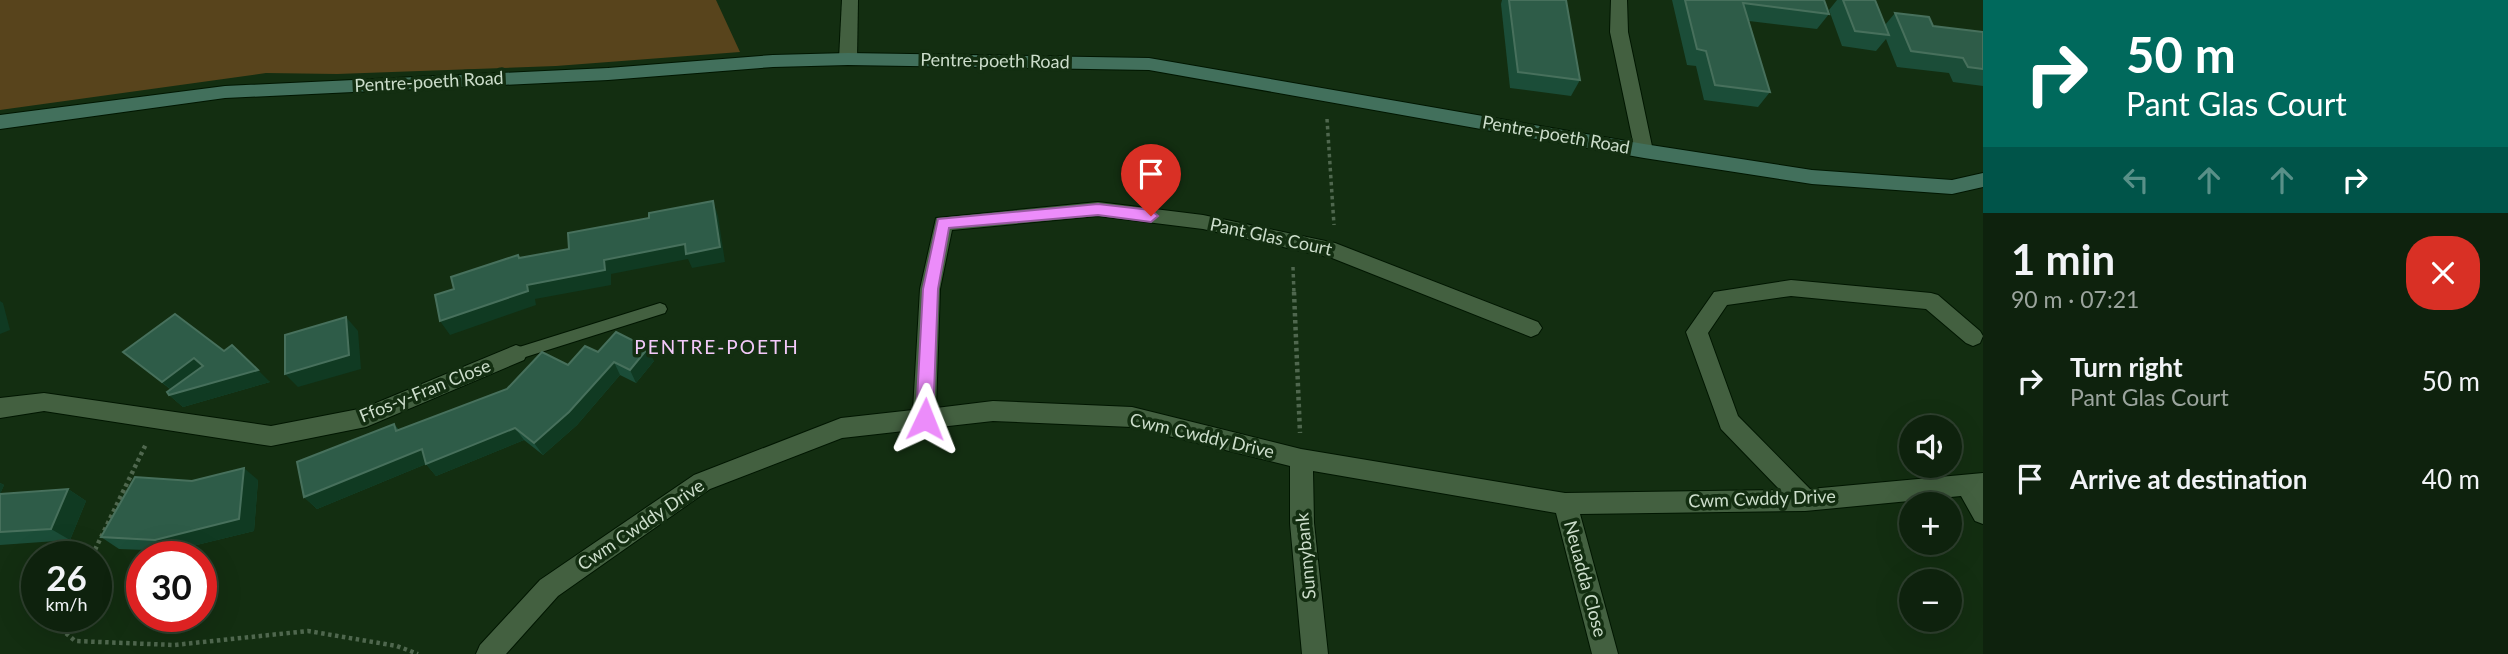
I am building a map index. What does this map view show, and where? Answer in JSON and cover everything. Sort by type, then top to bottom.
[{"type":"street","points":[[848,59],[850,0]]},
{"type":"street","points":[[1619,0],[1619,32],[1644,151]]},
{"type":"street","name":"Pentre-poeth Road","points":[[0,122],[225,92],[608,74],[773,61],[848,59],[1149,64],[1644,151],[1825,178],[1952,187],[1983,180]]},
{"type":"street","name":"Pant Glas Court","points":[[925,419],[930,289],[943,223],[1098,209],[1203,222],[1335,251],[1531,328]]},
{"type":"street","points":[[1805,500],[1729,422],[1697,332],[1721,298],[1791,288],[1931,301],[1973,337]]},
{"type":"street","name":"Ffos-y-Fran Close","points":[[0,408],[44,402],[271,436],[366,417],[516,354]]},
{"type":"street","name":"Cwm Cwddy Drive","points":[[489,654],[549,588],[702,482],[841,428],[993,411],[1132,417],[1301,459],[1565,504],[1805,500],[1975,483]]},
{"type":"street","name":"Sunnybank","points":[[1301,459],[1302,523],[1315,654]]},
{"type":"street","points":[[1975,483],[1983,513]]},
{"type":"street","name":"Neuadda Close","points":[[1565,504],[1605,654]]},
{"type":"lane","points":[[516,354],[660,309]]},
{"type":"path","points":[[1325,93],[1335,251]]},
{"type":"path","points":[[1292,241],[1301,459]]},
{"type":"path","points":[[99,541],[159,418]]},
{"type":"path","points":[[65,632],[75,641],[174,645],[308,631],[397,646],[418,654]]},
{"type":"shaded area","points":[[0,0],[716,0],[740,52],[556,66],[337,74],[266,73],[0,110]]},
{"type":"building","points":[[1509,0],[1566,0],[1580,80],[1518,72]]},
{"type":"building","points":[[1685,0],[1824,0],[1829,14],[1743,3],[1770,92],[1715,85],[1706,51],[1697,49]]},
{"type":"building","points":[[1843,0],[1875,0],[1889,35],[1855,31]]},
{"type":"building","points":[[1895,13],[1929,17],[1933,26],[1983,32],[1983,69],[1968,67],[1963,58],[1911,51]]},
{"type":"building","points":[[713,201],[720,247],[686,254],[685,244],[604,260],[605,270],[527,285],[528,291],[440,321],[435,295],[454,289],[451,277],[518,255],[519,258],[569,249],[568,233],[649,218],[649,213]]},
{"type":"building","points":[[175,314],[224,351],[232,345],[258,370],[169,395],[167,392],[203,366],[194,358],[162,382],[123,352]]},
{"type":"building","points":[[346,317],[349,355],[285,374],[285,335]]},
{"type":"building","points":[[616,332],[648,348],[630,370],[614,362],[569,412],[534,443],[515,428],[426,464],[422,449],[304,497],[297,462],[394,424],[396,431],[507,389],[542,352],[568,365],[585,346],[598,352]]},
{"type":"building","points":[[244,468],[239,519],[155,540],[101,537],[135,477],[192,481]]},
{"type":"building","points":[[68,489],[51,529],[0,532],[0,494]]},
{"type":"district","name":"PENTRE-POETH","points":[[717,347]]},
{"type":"route","points":[[925,419],[930,289],[943,223],[1098,209],[1151,216]]}]
